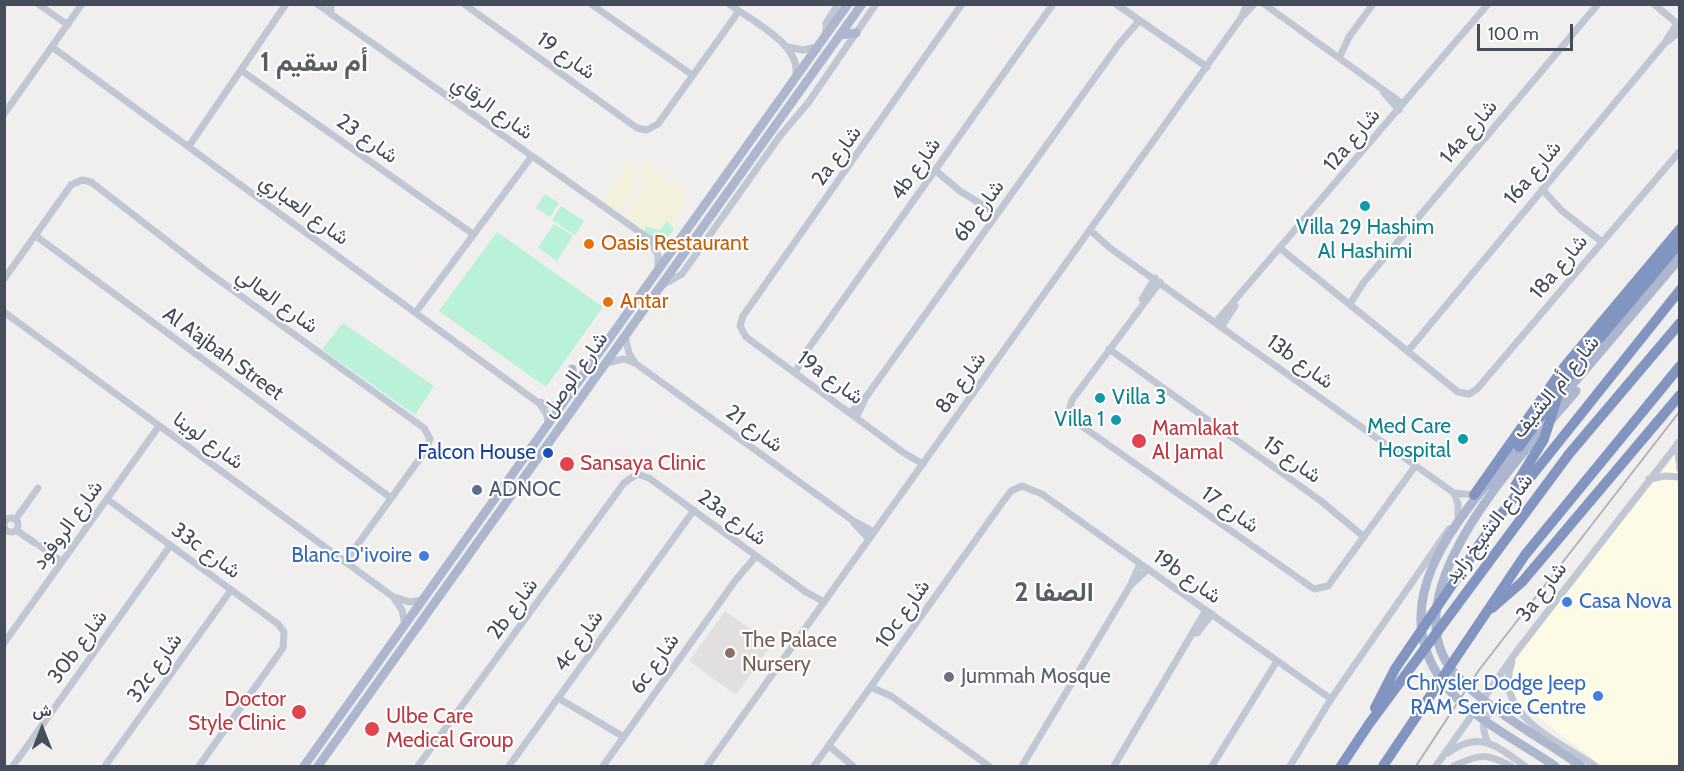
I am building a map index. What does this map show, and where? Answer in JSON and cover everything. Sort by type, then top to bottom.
[{"type":"highway","points":[[1474,495],[1577,351],[1680,229]]},
{"type":"highway","points":[[1519,447],[1599,337],[1680,243]]},
{"type":"highway","points":[[1494,522],[1680,290]]},
{"type":"highway","name":"شارع الشيخ زايد","points":[[1341,766],[1369,724],[1569,454],[1680,323]]},
{"type":"highway","points":[[1369,724],[1395,669],[1494,522],[1544,440],[1563,382],[1577,351]]},
{"type":"highway","points":[[1383,766],[1487,611],[1570,498],[1680,366]]},
{"type":"highway","points":[[1487,611],[1522,582],[1680,395]]},
{"type":"main road","name":"شارع الوصل","points":[[304,766],[848,4]]},
{"type":"main road","name":"شارع الوصل","points":[[318,766],[862,4]]},
{"type":"main road","points":[[840,35],[856,33]]},
{"type":"main road","points":[[1555,766],[1466,706],[1452,693],[1431,662],[1421,625],[1423,587],[1431,565],[1475,499],[1680,258]]},
{"type":"main road","name":"شارع أم الشيف","points":[[1581,766],[1492,705],[1456,674],[1445,659],[1438,640],[1436,606],[1446,572],[1466,532],[1525,452],[1680,267]]},
{"type":"main road","points":[[572,369],[573,389]]},
{"type":"main road","points":[[437,581],[439,587],[446,587]]},
{"type":"main road","points":[[416,629],[416,641]]},
{"type":"street","points":[[38,4],[68,25]]},
{"type":"street","points":[[4,114],[82,4]]},
{"type":"street","points":[[189,146],[286,4]]},
{"type":"street","points":[[275,23],[291,4]]},
{"type":"street","name":"شارع الرقاي","points":[[317,4],[648,238],[663,243],[680,241]]},
{"type":"street","points":[[331,4],[331,14]]},
{"type":"street","name":"شارع 19","points":[[464,4],[637,128],[650,129],[658,124],[691,74]]},
{"type":"street","points":[[591,4],[691,74],[739,11]]},
{"type":"street","points":[[729,4],[788,47],[796,61],[796,77]]},
{"type":"street","name":"شارع الوصل","points":[[826,35],[826,23],[838,4]]},
{"type":"street","points":[[659,287],[682,274],[780,136],[808,103],[876,4]]},
{"type":"street","name":"2a شارع","points":[[740,326],[743,316],[962,4]]},
{"type":"street","name":"4b شارع","points":[[795,373],[806,352],[1053,4]]},
{"type":"street","points":[[1116,4],[1205,70]]},
{"type":"street","name":"8a شارع","points":[[1241,18],[1247,4]]},
{"type":"street","name":"8a شارع","points":[[707,766],[1241,18],[1254,4]]},
{"type":"street","points":[[1264,4],[1383,91],[1401,107]]},
{"type":"street","points":[[1336,56],[1373,4]]},
{"type":"street","name":"12a شارع","points":[[1219,324],[1240,296],[1488,4]]},
{"type":"street","name":"14a شارع","points":[[1348,300],[1598,4]]},
{"type":"street","points":[[1654,4],[1679,27]]},
{"type":"street","name":"6b شارع","points":[[853,415],[1136,19]]},
{"type":"street","name":"16a شارع","points":[[1406,349],[1679,27]]},
{"type":"street","points":[[788,47],[803,50],[818,46]]},
{"type":"street","name":"شارع العباري","points":[[52,47],[537,401],[546,411],[548,424]]},
{"type":"street","name":"شارع 23","points":[[242,71],[473,234]]},
{"type":"street","name":"18a شارع","points":[[1406,349],[1458,392],[1468,394],[1477,389],[1680,151]]},
{"type":"street","points":[[416,312],[529,154]]},
{"type":"street","points":[[934,172],[995,217]]},
{"type":"street","name":"شارع العالي","points":[[4,279],[71,185],[82,180],[91,182],[205,270],[419,424],[428,433],[429,444],[345,562]]},
{"type":"street","points":[[1539,192],[1600,244]]},
{"type":"street","name":"13b شارع","points":[[1088,232],[1454,493]]},
{"type":"street","name":"Al A’ajbah Street","points":[[36,236],[391,498]]},
{"type":"street","points":[[648,238],[658,255],[658,270]]},
{"type":"street","points":[[1283,247],[1406,349]]},
{"type":"street","points":[[1107,352],[1157,280]]},
{"type":"street","name":"شارع لوينا","points":[[4,312],[392,596],[409,602],[423,600]]},
{"type":"street","name":"19a شارع","points":[[740,326],[746,337],[904,453],[923,464]]},
{"type":"street","points":[[625,336],[627,348],[635,363]]},
{"type":"street","name":"4b شارع","points":[[788,368],[806,352]]},
{"type":"street","name":"شارع 15","points":[[1107,352],[1365,535]]},
{"type":"street","name":"شارع 17","points":[[1107,352],[1072,400],[1069,411],[1073,420],[1310,588],[1319,590],[1328,586],[1365,535]]},
{"type":"street","points":[[606,363],[624,359],[635,363]]},
{"type":"street","name":"شارع 21","points":[[635,363],[853,521],[874,532]]},
{"type":"street","name":"شارع العباري","points":[[537,401],[550,405],[563,404]]},
{"type":"street","name":"شارع الروفود","points":[[4,643],[159,426]]},
{"type":"street","points":[[1678,443],[1680,469]]},
{"type":"street","name":"3a شارع","points":[[1436,766],[1517,651],[1678,443]]},
{"type":"street","name":"19a شارع","points":[[904,453],[918,471]]},
{"type":"street","points":[[1365,535],[1416,465]]},
{"type":"street","name":"23a شارع","points":[[637,474],[649,478],[822,605]]},
{"type":"street","name":"2b شارع","points":[[418,766],[624,483],[637,474]]},
{"type":"street","points":[[1649,479],[1665,476],[1680,477]]},
{"type":"street","name":"19b شارع","points":[[1022,486],[1037,490],[1331,699]]},
{"type":"street","name":"10c شارع","points":[[814,766],[1011,491],[1022,486]]},
{"type":"street","points":[[16,530],[15,520],[38,488]]},
{"type":"street","points":[[1458,516],[1458,504],[1454,493],[1474,495]]},
{"type":"street","name":"شارع الشيخ زايد","points":[[1290,766],[1331,699],[1474,495]]},
{"type":"street","name":"33c شارع","points":[[107,499],[284,632],[283,648],[199,766]]},
{"type":"street","name":"4c شارع","points":[[509,766],[692,509]]},
{"type":"street","points":[[15,520],[10,519],[5,522],[6,533],[16,530]]},
{"type":"street","name":"شارع 21","points":[[853,521],[869,539]]},
{"type":"street","points":[[16,530],[62,562]]},
{"type":"street","name":"30b شارع","points":[[13,766],[170,546]]},
{"type":"street","name":"6c شارع","points":[[603,766],[754,554]]},
{"type":"street","points":[[1022,766],[1130,586],[1140,564]]},
{"type":"street","points":[[1130,586],[1148,569]]},
{"type":"street","name":"32c شارع","points":[[105,766],[231,590]]},
{"type":"street","name":"شارع لوينا","points":[[392,596],[402,610],[405,625]]},
{"type":"street","points":[[1114,766],[1209,612]]},
{"type":"street","points":[[1517,651],[1507,681],[1509,696],[1518,711],[1595,766]]},
{"type":"street","points":[[1212,766],[1277,661]]},
{"type":"street","points":[[873,684],[989,766]]},
{"type":"street","points":[[560,695],[622,740]]},
{"type":"street","points":[[1488,742],[1483,727],[1488,716],[1498,709],[1518,711]]},
{"type":"street","points":[[1442,758],[1464,743],[1488,742],[1525,766]]},
{"type":"street","points":[[827,748],[854,766]]},
{"type":"street","points":[[1454,766],[1484,756],[1496,758],[1511,766]]},
{"type":"shaded area","points":[[1679,450],[1679,766],[1602,766],[1510,696],[1512,660]]},
{"type":"shaded area","name":"The Palace Nursery","points":[[725,611],[772,644],[736,695],[689,661]]},
{"type":"green space","points":[[545,194],[559,203],[550,217],[536,208]]},
{"type":"green space","points":[[561,206],[584,221],[575,235],[552,220]]},
{"type":"green space","points":[[668,220],[674,229],[668,237],[657,239],[644,234],[645,226],[660,230]]},
{"type":"green space","points":[[554,224],[573,236],[557,261],[538,248]]},
{"type":"green space","points":[[497,232],[603,307],[546,387],[439,311]]},
{"type":"green space","points":[[343,323],[434,386],[415,415],[322,349]]},
{"type":"sand","points":[[635,157],[633,173],[636,179],[635,189],[630,199],[617,213],[602,201],[626,164]]},
{"type":"sand","points":[[640,158],[689,193],[674,229],[666,220],[660,230],[645,226],[644,234],[622,217],[644,186]]},
{"type":"railway","points":[[1416,766],[1479,670],[1680,411]]},
{"type":"place","name":"Villa 29 Hashim Al Hashimi","points":[[1365,206]]},
{"type":"place","name":"Oasis Restaurant","points":[[589,244]]},
{"type":"place","name":"Antar","points":[[608,302]]},
{"type":"place","name":"Villa 3","points":[[1100,398]]},
{"type":"place","name":"Villa 1","points":[[1116,420]]},
{"type":"place","name":"Med Care Hospital","points":[[1463,439]]},
{"type":"place","name":"Mamlakat Al Jamal","points":[[1139,441]]},
{"type":"place","name":"Falcon House","points":[[548,453]]},
{"type":"place","name":"Sansaya Clinic","points":[[567,464]]},
{"type":"place","name":"ADNOC","points":[[477,490]]},
{"type":"place","name":"Blanc D'ivoire","points":[[424,556]]},
{"type":"place","name":"Casa Nova","points":[[1567,602]]},
{"type":"place","name":"The Palace Nursery","points":[[730,653]]},
{"type":"place","name":"Jummah Mosque","points":[[949,677]]},
{"type":"place","name":"Chrysler Dodge Jeep RAM Service Centre","points":[[1598,696]]},
{"type":"place","name":"Doctor Style Clinic","points":[[299,712]]},
{"type":"place","name":"Ulbe Care Medical Group","points":[[372,729]]},
{"type":"district","name":"أم سقيم 1","points":[[314,63]]},
{"type":"district","name":"الصفا 2","points":[[1054,593]]}]
